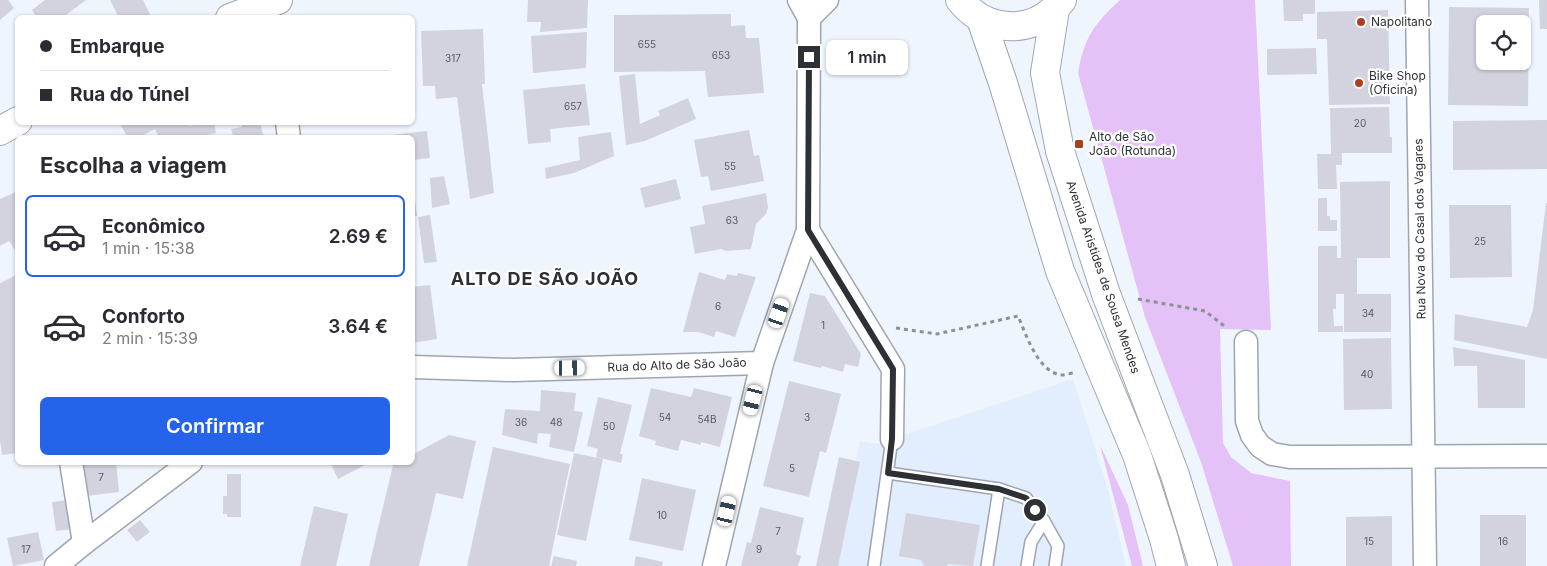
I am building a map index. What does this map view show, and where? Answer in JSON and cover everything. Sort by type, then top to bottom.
[{"type":"main road","points":[[960,0],[968,10],[981,19],[1000,26],[1020,26],[1038,21],[1058,5]]},
{"type":"main road","name":"Avenida Aristides de Sousa Mendes","points":[[1058,5],[1045,73],[1060,151],[1106,294],[1175,475],[1203,566]]},
{"type":"main road","points":[[241,15],[271,7]]},
{"type":"main road","points":[[981,19],[1003,83],[1060,271],[1137,455],[1171,566]]},
{"type":"street","points":[[714,566],[762,363],[808,230],[804,9],[827,0]]},
{"type":"street","name":"Rua Nova do Casal dos Vagares","points":[[1417,0],[1425,566]]},
{"type":"street","points":[[808,230],[893,369],[892,439]]},
{"type":"street","points":[[1246,342],[1247,421],[1252,435],[1260,446],[1272,454],[1290,457],[1423,458],[1547,456]]},
{"type":"street","name":"Rua do Alto de São João","points":[[415,367],[513,370],[762,363]]},
{"type":"street","points":[[71,465],[84,543]]},
{"type":"street","points":[[56,566],[187,465]]},
{"type":"lane","points":[[874,566],[892,439]]},
{"type":"lane","points":[[888,473],[999,489],[1026,498],[1044,521],[1058,546],[1055,566]]},
{"type":"lane","points":[[987,566],[999,489]]},
{"type":"lane","points":[[1027,566],[1030,542],[1044,521]]},
{"type":"path","points":[[1132,298],[1205,311],[1246,342]]},
{"type":"path","points":[[866,325],[937,334],[1018,316],[1035,353],[1048,370],[1062,375],[1082,371]]},
{"type":"shaded area","points":[[1120,0],[1255,0],[1271,330],[1220,329],[1223,443],[1231,457],[1251,473],[1290,481],[1291,566],[1233,566],[1201,462],[1145,317],[1078,73],[1083,50],[1092,32],[1103,17]]},
{"type":"shaded area","points":[[1073,379],[1107,486],[1126,566],[832,566],[860,441],[876,444]]},
{"type":"shaded area","points":[[1100,445],[1128,505],[1143,566],[1132,566]]},
{"type":"building","points":[[0,0],[8,0],[14,8],[0,20]]},
{"type":"building","points":[[45,0],[86,0],[66,15],[35,15],[32,10]]},
{"type":"building","points":[[110,0],[143,0],[150,15],[118,15]]},
{"type":"building","points":[[528,0],[588,0],[587,28],[540,32],[541,22],[527,22]]},
{"type":"building","points":[[1283,0],[1315,0],[1315,14],[1303,14],[1303,21],[1284,21]]},
{"type":"building","points":[[1539,0],[1547,0],[1547,29],[1540,29]]},
{"type":"building","points":[[1449,7],[1529,8],[1529,15],[1476,15],[1476,70],[1528,70],[1528,106],[1448,105]]},
{"type":"building","points":[[1388,10],[1390,104],[1329,105],[1327,39],[1317,39],[1317,12]]},
{"type":"building","points":[[731,14],[731,26],[745,25],[746,38],[759,38],[764,93],[708,97],[705,71],[614,72],[614,15]]},
{"type":"building","points":[[483,29],[485,84],[482,84],[494,193],[470,199],[457,97],[436,99],[435,86],[423,86],[421,31]]},
{"type":"building","points":[[587,32],[586,68],[533,73],[531,36]]},
{"type":"building","points":[[1316,48],[1317,74],[1267,75],[1267,49]]},
{"type":"building","points":[[635,74],[640,124],[660,115],[658,111],[688,98],[696,119],[645,141],[626,145],[619,76]]},
{"type":"building","points":[[585,84],[590,125],[550,129],[551,142],[528,144],[523,90]]},
{"type":"building","points":[[1389,107],[1392,153],[1342,153],[1342,165],[1336,165],[1337,189],[1318,189],[1317,154],[1331,154],[1330,108]]},
{"type":"building","points":[[1547,120],[1547,169],[1453,170],[1453,121]]},
{"type":"building","points":[[121,125],[215,125],[216,133],[207,135],[158,135],[155,129],[144,135],[126,135]]},
{"type":"building","points":[[241,125],[261,125],[263,135],[233,135],[231,129],[242,127]]},
{"type":"building","points":[[749,130],[754,156],[759,155],[764,181],[711,191],[708,176],[701,177],[694,140]]},
{"type":"building","points":[[427,131],[430,158],[415,160],[415,135],[392,135]]},
{"type":"building","points":[[611,132],[614,156],[574,173],[546,179],[545,168],[580,160],[578,137]]},
{"type":"building","points":[[444,176],[450,204],[432,208],[430,178]]},
{"type":"building","points":[[676,179],[681,199],[645,208],[640,188]]},
{"type":"building","points":[[1390,181],[1390,258],[1357,258],[1357,294],[1391,294],[1391,332],[1344,332],[1344,294],[1336,294],[1336,309],[1333,309],[1334,326],[1343,326],[1343,332],[1318,332],[1318,246],[1337,246],[1337,258],[1341,258],[1340,182]]},
{"type":"building","points":[[15,192],[15,250],[9,241],[0,246],[0,199]]},
{"type":"building","points":[[766,193],[768,208],[766,214],[756,224],[751,249],[726,251],[721,249],[695,254],[690,227],[705,224],[702,206]]},
{"type":"building","points":[[1318,198],[1327,198],[1327,216],[1330,216],[1330,220],[1337,220],[1337,231],[1318,231]]},
{"type":"building","points":[[415,200],[417,216],[415,216]]},
{"type":"building","points":[[1546,203],[1547,359],[1454,340],[1455,314],[1527,327],[1533,310]]},
{"type":"building","points":[[1449,205],[1511,205],[1512,277],[1450,278]]},
{"type":"building","points":[[430,215],[437,262],[424,263],[418,217]]},
{"type":"building","points":[[699,272],[725,280],[727,274],[737,276],[738,273],[756,277],[735,337],[716,331],[714,337],[698,332],[683,332]]},
{"type":"building","points":[[15,276],[15,453],[2,455],[0,440],[0,283]]},
{"type":"building","points":[[430,285],[437,339],[415,343],[415,287]]},
{"type":"building","points":[[810,293],[825,296],[861,354],[858,367],[845,364],[843,372],[793,361]]},
{"type":"building","points":[[1391,338],[1392,409],[1344,410],[1343,339]]},
{"type":"building","points":[[1453,347],[1525,360],[1525,408],[1478,408],[1477,366],[1454,366]]},
{"type":"building","points":[[789,381],[841,394],[826,453],[820,451],[809,497],[763,486]]},
{"type":"building","points":[[651,388],[691,397],[694,388],[732,397],[720,447],[701,442],[701,445],[681,440],[678,451],[655,445],[656,441],[639,436]]},
{"type":"building","points":[[541,390],[576,393],[574,411],[583,412],[574,452],[549,447],[551,434],[538,433],[537,444],[502,435],[505,409],[540,411]]},
{"type":"building","points":[[598,397],[632,405],[620,454],[623,454],[621,463],[596,457],[598,449],[587,446]]},
{"type":"building","points":[[449,435],[476,441],[463,499],[436,493],[419,566],[369,566],[393,465],[415,465],[415,453]]},
{"type":"building","points":[[493,447],[570,464],[549,566],[467,566]]},
{"type":"building","points":[[574,453],[603,459],[586,541],[557,535]]},
{"type":"building","points":[[839,457],[860,462],[838,566],[816,566]]},
{"type":"building","points":[[83,465],[116,465],[119,492],[86,496]]},
{"type":"building","points":[[331,465],[365,465],[338,479]]},
{"type":"building","points":[[227,474],[241,474],[241,517],[227,517],[227,514],[223,514],[223,496],[227,496]]},
{"type":"building","points":[[642,478],[696,490],[683,551],[629,540]]},
{"type":"building","points":[[70,500],[74,529],[56,531],[52,502]]},
{"type":"building","points":[[314,506],[348,514],[336,566],[300,566]]},
{"type":"building","points":[[760,507],[804,518],[796,554],[801,556],[798,566],[741,566],[747,542],[751,543]]},
{"type":"building","points":[[906,513],[980,525],[973,566],[948,564],[947,566],[924,566],[921,560],[899,556]]},
{"type":"building","points":[[1480,515],[1526,515],[1526,566],[1480,566]]},
{"type":"building","points":[[1392,516],[1392,566],[1346,566],[1346,517]]},
{"type":"building","points":[[140,520],[150,532],[137,542],[127,530]]},
{"type":"building","points":[[38,532],[44,560],[13,566],[7,538]]},
{"type":"building","points":[[554,556],[577,561],[576,566],[551,566]]},
{"type":"building","points":[[636,556],[663,562],[662,566],[634,566]]},
{"type":"place","name":"Napolitano","points":[[1361,22]]},
{"type":"place","name":"Bike Shop (Oficina)","points":[[1359,83]]},
{"type":"place","name":"Alto de São João (Rotunda)","points":[[1079,144]]},
{"type":"district","name":"ALTO DE SÃO JOÃO","points":[[545,279]]},
{"type":"route","points":[[809,57],[808,230],[893,369],[892,439],[888,473],[999,489],[1026,498],[1035,510]]}]
